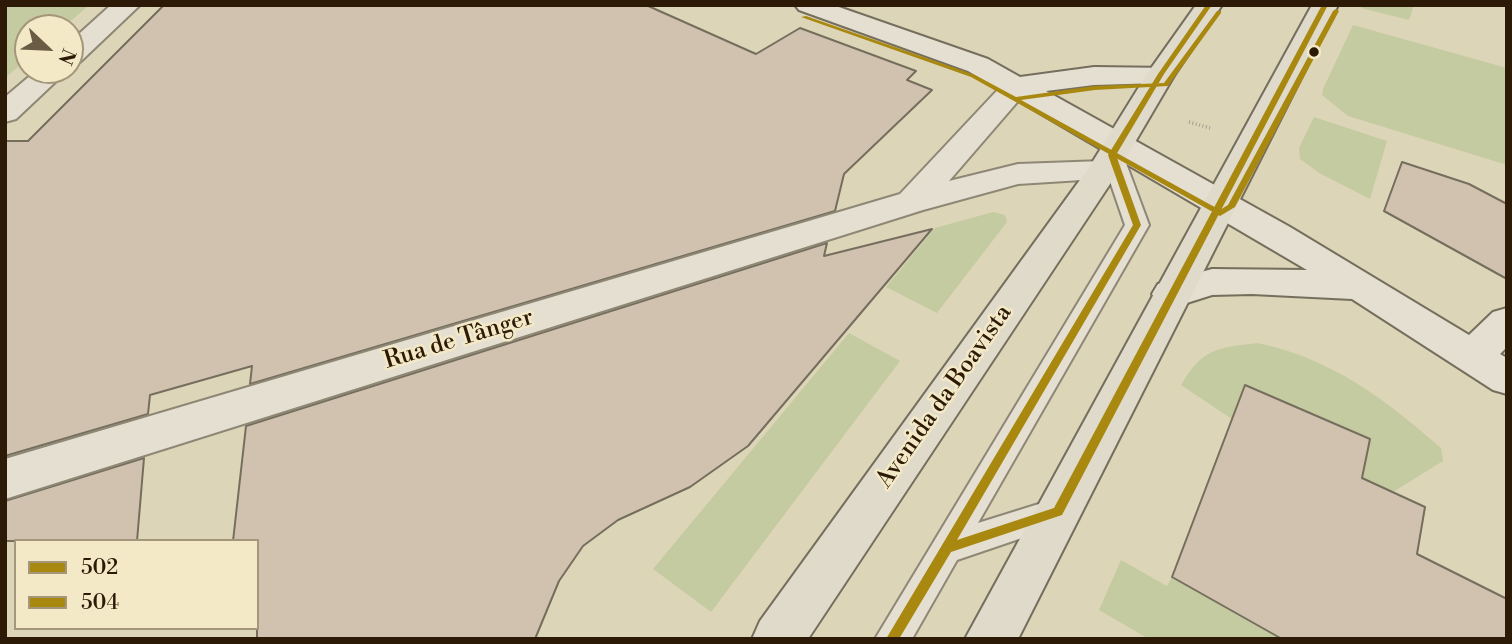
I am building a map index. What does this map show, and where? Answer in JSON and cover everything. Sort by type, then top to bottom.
[{"type":"main road","name":"Avenida da Boavista","points":[[778,639],[1111,157],[1161,74],[1209,5]]},
{"type":"main road","points":[[991,639],[1325,5]]},
{"type":"street","points":[[84,43],[127,5]]},
{"type":"street","points":[[808,5],[978,65],[1017,86],[1111,157],[1220,201],[1507,378]]},
{"type":"street","points":[[912,202],[1017,86],[1094,76],[1161,74]]},
{"type":"street","points":[[5,113],[38,84]]},
{"type":"street","name":"Rua de Tânger","points":[[5,480],[912,202],[1018,174],[1111,157]]},
{"type":"street","points":[[1171,295],[1212,282],[1360,286]]},
{"type":"street","points":[[1472,357],[1507,322]]},
{"type":"lane","points":[[892,639],[1137,225],[1111,157]]},
{"type":"lane","points":[[947,548],[1058,512]]},
{"type":"green space","points":[[5,5],[89,5],[79,14],[14,14],[14,70],[5,78]]},
{"type":"green space","points":[[1363,5],[1414,5],[1409,20],[1361,8]]},
{"type":"green space","points":[[1353,25],[1507,68],[1507,165],[1348,116],[1322,95]]},
{"type":"green space","points":[[1314,117],[1387,141],[1370,199],[1319,173],[1300,159],[1299,148]]},
{"type":"green space","points":[[993,212],[1005,215],[1007,222],[937,313],[886,287],[935,228]]},
{"type":"green space","points":[[849,333],[900,361],[711,612],[653,569]]},
{"type":"green space","points":[[1257,343],[1309,359],[1356,383],[1399,413],[1441,448],[1443,461],[1393,492],[1362,478],[1370,439],[1245,385],[1232,419],[1181,385],[1197,364],[1212,352],[1231,346]]},
{"type":"green space","points":[[1121,560],[1167,586],[1172,577],[1282,639],[1149,639],[1099,610]]},
{"type":"building","points":[[164,5],[646,5],[756,54],[800,28],[916,71],[907,80],[932,90],[844,174],[835,211],[250,384],[252,366],[150,395],[148,414],[5,456],[5,141],[28,141]]},
{"type":"building","points":[[1402,162],[1469,184],[1507,204],[1507,279],[1384,211]]},
{"type":"building","points":[[932,229],[748,446],[690,487],[618,520],[583,546],[559,581],[535,639],[257,639],[259,539],[233,539],[246,426],[827,243],[824,256]]},
{"type":"building","points":[[1245,385],[1370,439],[1362,478],[1425,507],[1417,554],[1507,599],[1507,639],[1282,639],[1172,577]]},
{"type":"building","points":[[144,458],[137,539],[5,541],[5,501]]},
{"type":"transit line","name":"502","points":[[931,574],[1137,225],[1112,155],[1161,74],[1209,5]]},
{"type":"transit line","name":"502","points":[[892,639],[947,548],[1058,512],[1325,5]]},
{"type":"transit line","name":"504","points":[[804,17],[973,76],[1220,213],[1231,207],[1336,11]]},
{"type":"transit line","name":"504","points":[[1019,98],[1095,88],[1166,85],[1219,12]]}]
